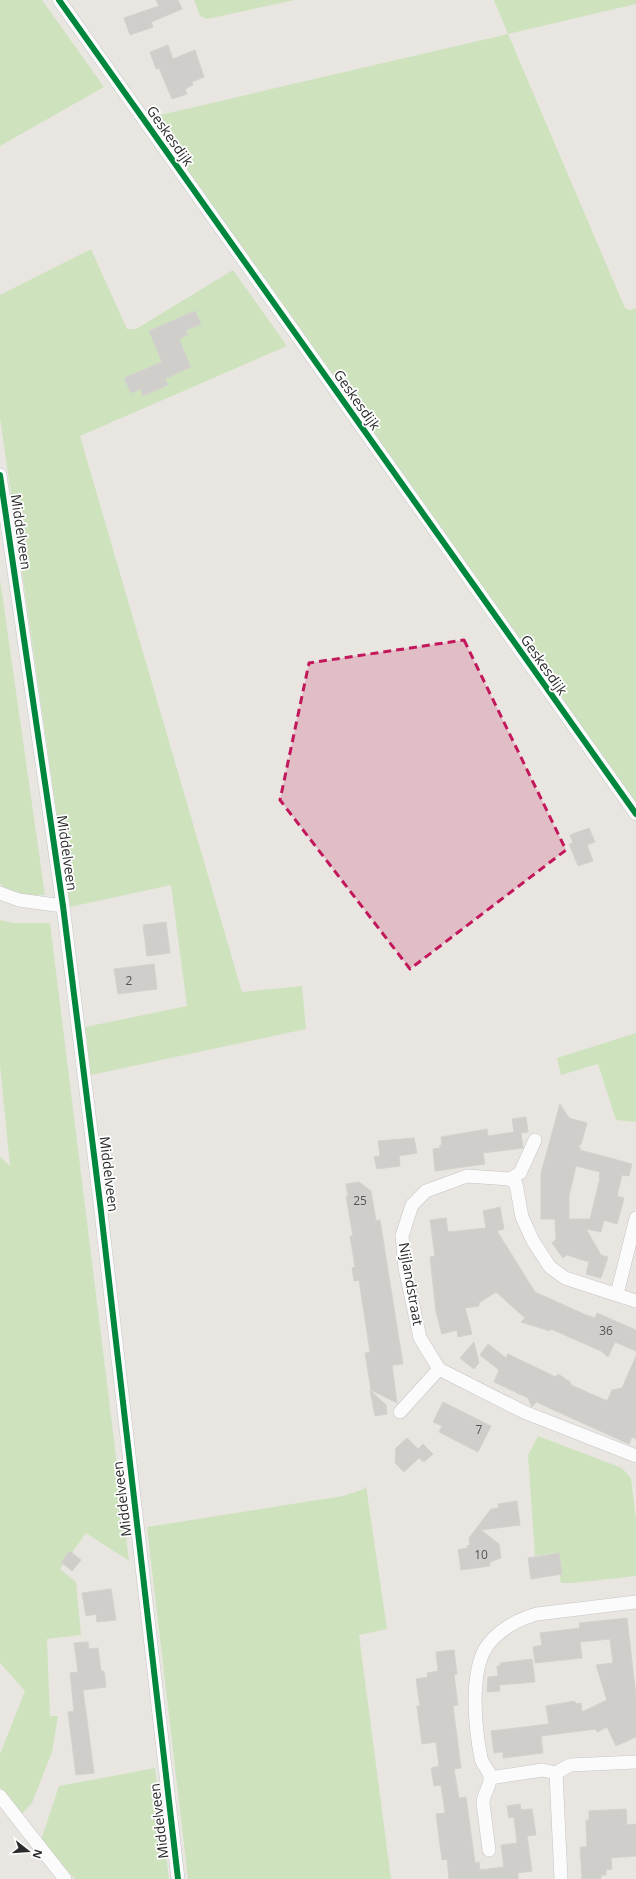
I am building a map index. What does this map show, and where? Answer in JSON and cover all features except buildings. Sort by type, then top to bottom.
[{"type":"street","name":"Geskesdijk","points":[[59,0],[636,814]]},
{"type":"street","name":"Middelveen","points":[[0,475],[63,906],[100,1203],[178,1879]]},
{"type":"street","points":[[0,893],[19,900],[63,906]]},
{"type":"street","points":[[535,1140],[520,1174],[510,1179],[516,1184],[522,1217],[533,1241],[550,1267],[565,1278],[636,1301]]},
{"type":"street","name":"Nijlandstraat","points":[[439,1369],[420,1338],[405,1268],[402,1236],[412,1205],[426,1191],[467,1176],[510,1179]]},
{"type":"street","points":[[617,1294],[636,1218]]},
{"type":"street","points":[[400,1412],[439,1369],[524,1412],[636,1456]]},
{"type":"street","points":[[489,1850],[483,1796],[489,1784],[490,1778],[488,1769],[481,1760],[475,1706],[475,1692],[480,1662],[485,1649],[498,1634],[526,1616],[636,1602]]},
{"type":"street","points":[[490,1778],[542,1770],[556,1773],[570,1765],[636,1762]]},
{"type":"street","points":[[556,1773],[562,1879]]},
{"type":"street","points":[[0,1796],[65,1879]]},
{"type":"highlighted area","points":[[464,640],[566,850],[410,969],[280,800],[309,663]]},
{"type":"green space","points":[[0,0],[42,0],[104,87],[0,146]]},
{"type":"green space","points":[[194,0],[295,0],[207,19],[200,16]]},
{"type":"green space","points":[[494,0],[636,0],[636,4],[508,34]]},
{"type":"green space","points":[[508,34],[625,308],[630,310],[636,308],[636,807],[147,118]]},
{"type":"green space","points":[[91,249],[127,329],[136,329],[233,270],[287,346],[80,436],[242,992],[302,986],[306,1029],[91,1075],[85,1027],[187,1006],[171,885],[70,907],[0,418],[0,295]]},
{"type":"green space","points":[[0,579],[45,895],[27,895],[16,893],[0,884]]},
{"type":"green space","points":[[0,920],[15,923],[50,923],[129,1561],[86,1533],[60,1569],[76,1582],[81,1635],[47,1639],[50,1716],[58,1716],[52,1752],[32,1803],[21,1815],[0,1788],[0,1754],[25,1691],[0,1663],[0,1157],[10,1166],[0,1065]]},
{"type":"green space","points":[[636,1033],[636,1122],[616,1120],[598,1064],[561,1075],[557,1058]]},
{"type":"green space","points":[[538,1436],[622,1468],[631,1478],[636,1520],[636,1576],[561,1583],[555,1553],[535,1556],[528,1455]]},
{"type":"green space","points":[[366,1486],[387,1629],[359,1635],[391,1879],[188,1879],[147,1527],[343,1496],[364,1489]]},
{"type":"green space","points":[[155,1768],[169,1879],[75,1879],[41,1840],[59,1786]]},
{"type":"cycle path","points":[[59,0],[636,814]]},
{"type":"cycle path","points":[[0,475],[63,906],[100,1203],[178,1879]]}]
